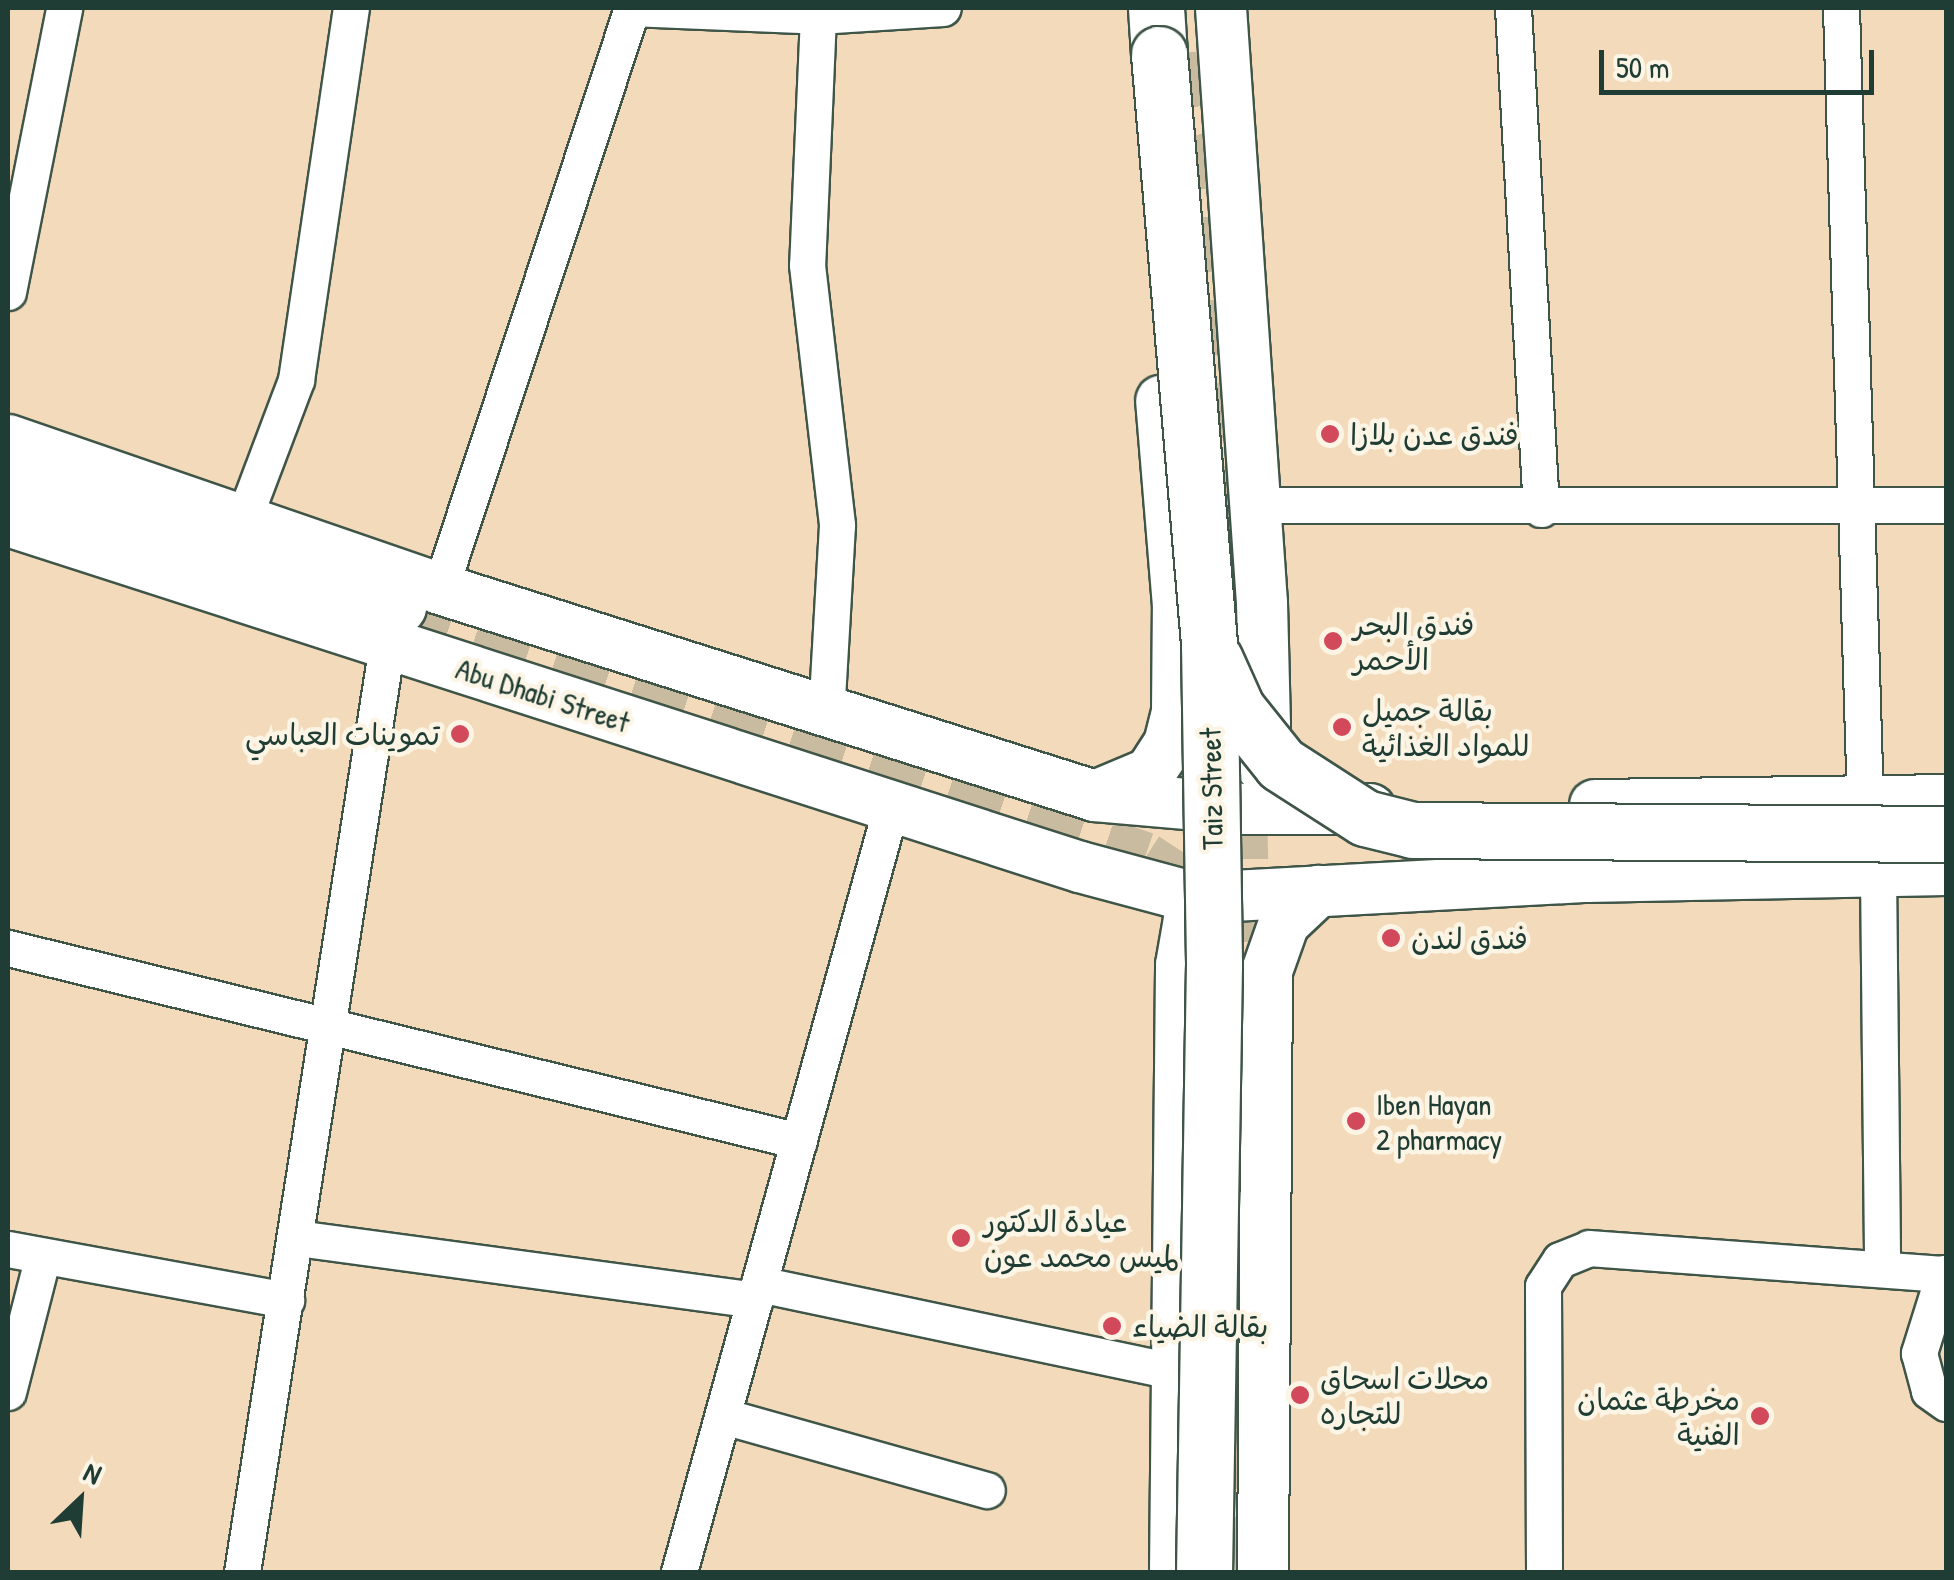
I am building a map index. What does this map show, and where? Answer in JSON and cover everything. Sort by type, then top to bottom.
[{"type":"main road","points":[[1130,8],[1193,624],[1198,640],[1226,645],[1250,631],[1262,603]]},
{"type":"main road","points":[[1130,882],[1198,855],[1242,809],[1263,754],[1265,696],[1256,505],[1185,26]]},
{"type":"main road","name":"Taiz Street","points":[[1185,26],[1193,624],[1214,964],[1204,1572]]},
{"type":"main road","name":"Abu Dhabi Street","points":[[8,440],[242,523],[408,613],[891,807],[1130,882],[1196,898],[1586,877],[1946,870]]},
{"type":"main road","points":[[8,474],[408,613]]},
{"type":"main road","name":"Abu Dhabi Street","points":[[8,521],[826,715],[1096,796],[1295,810],[1864,801]]},
{"type":"main road","points":[[1096,796],[1150,774],[1169,744],[1193,624]]},
{"type":"main road","points":[[1193,624],[1237,709],[1282,764],[1366,818],[1413,830],[1946,834]]},
{"type":"main road","points":[[1265,696],[1282,734],[1311,766],[1389,808]]},
{"type":"main road","points":[[941,822],[962,814],[975,793],[970,771],[954,755]]},
{"type":"main road","points":[[1864,801],[1946,800]]},
{"type":"main road","points":[[1580,806],[1558,816],[1548,838],[1563,871],[1586,877]]},
{"type":"main road","points":[[1176,1572],[1182,965],[1196,898],[1236,845],[1295,810]]},
{"type":"main road","points":[[1080,867],[1137,910],[1182,965]]},
{"type":"main road","points":[[1263,1572],[1268,971],[1284,923],[1318,891]]},
{"type":"main road","points":[[1179,1178],[1189,1151],[1214,1137],[1254,1152],[1264,1179]]},
{"type":"street","points":[[8,292],[64,8]]},
{"type":"street","points":[[242,523],[296,380],[350,8]]},
{"type":"street","points":[[242,1572],[330,1031],[408,613],[632,8],[818,16],[942,8]]},
{"type":"street","points":[[1513,8],[1541,509]]},
{"type":"street","points":[[1840,8],[1864,801]]},
{"type":"street","points":[[818,16],[807,266],[837,525],[826,715]]},
{"type":"street","points":[[1256,505],[1541,509],[1946,506]]},
{"type":"street","points":[[679,1572],[891,807]]},
{"type":"street","points":[[1878,871],[1882,1269]]},
{"type":"street","points":[[8,948],[330,1031],[799,1141]]},
{"type":"street","points":[[296,1238],[757,1292],[1177,1372]]},
{"type":"street","points":[[1544,1572],[1543,1286],[1560,1260],[1589,1248],[1945,1274],[1919,1353],[1929,1392],[1946,1403]]},
{"type":"street","points":[[8,1249],[286,1300]]},
{"type":"street","points":[[8,1392],[43,1256]]},
{"type":"street","points":[[723,1416],[987,1490]]},
{"type":"tunnel","points":[[1196,51],[1236,638],[1244,1035]]},
{"type":"tunnel","points":[[398,606],[1144,859],[1193,891]]},
{"type":"tunnel","points":[[1237,1572],[1240,1271]]},
{"type":"place","name":"فندق عدن بلازا","points":[[1330,434]]},
{"type":"place","name":"فندق البحر الأحمر","points":[[1333,641]]},
{"type":"place","name":"بقالة جميل للمواد الغذائية","points":[[1342,727]]},
{"type":"place","name":"تموينات العباسي","points":[[460,734]]},
{"type":"place","name":"فندق لندن","points":[[1391,938]]},
{"type":"place","name":"Iben Hayan 2 pharmacy","points":[[1356,1121]]},
{"type":"place","name":"عيادة الدكتور لميس محمد عون","points":[[961,1238]]},
{"type":"place","name":"بقالة الضياء","points":[[1112,1326]]},
{"type":"place","name":"محلات اسحاق للتجاره","points":[[1300,1395]]},
{"type":"place","name":"مخرطة عثمان الفنية","points":[[1760,1416]]}]
